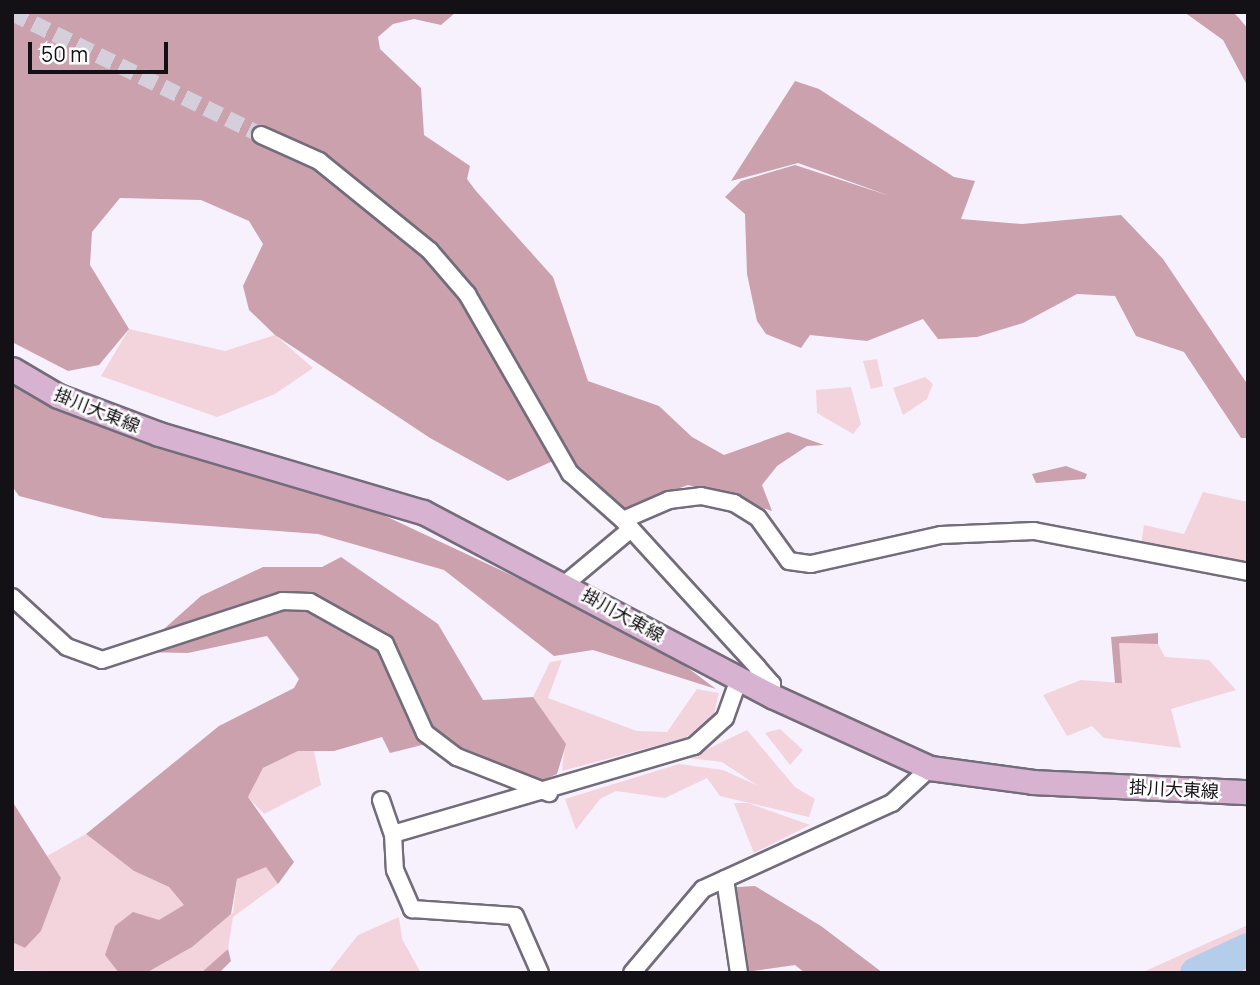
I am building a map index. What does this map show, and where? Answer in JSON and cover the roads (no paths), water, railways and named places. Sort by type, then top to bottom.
[{"type":"main road","name":"掛川大東線","points":[[12,369],[58,396],[159,434],[380,495],[565,584],[772,696],[930,768],[1033,782],[1248,792]]},
{"type":"street","points":[[261,135],[319,161],[430,251],[467,294],[570,473],[627,525],[772,684],[772,696]]},
{"type":"street","points":[[565,584],[627,525],[669,500],[701,496],[734,503],[758,519],[789,561],[811,564],[942,535],[1034,531],[1248,572]]},
{"type":"street","points":[[12,597],[67,647],[102,660],[282,601],[310,602],[385,644],[425,733],[457,757],[549,793]]},
{"type":"street","points":[[393,834],[549,793],[694,746],[725,718],[738,679]]},
{"type":"street","points":[[632,973],[673,917],[725,878],[892,803],[930,768]]},
{"type":"street","points":[[381,800],[393,834],[395,870],[412,909],[515,916],[540,973]]},
{"type":"street","points":[[725,878],[739,973]]},
{"type":"waterway","points":[[1196,973],[1248,949]]},
{"type":"tunnel","points":[[12,13],[261,135]]}]
